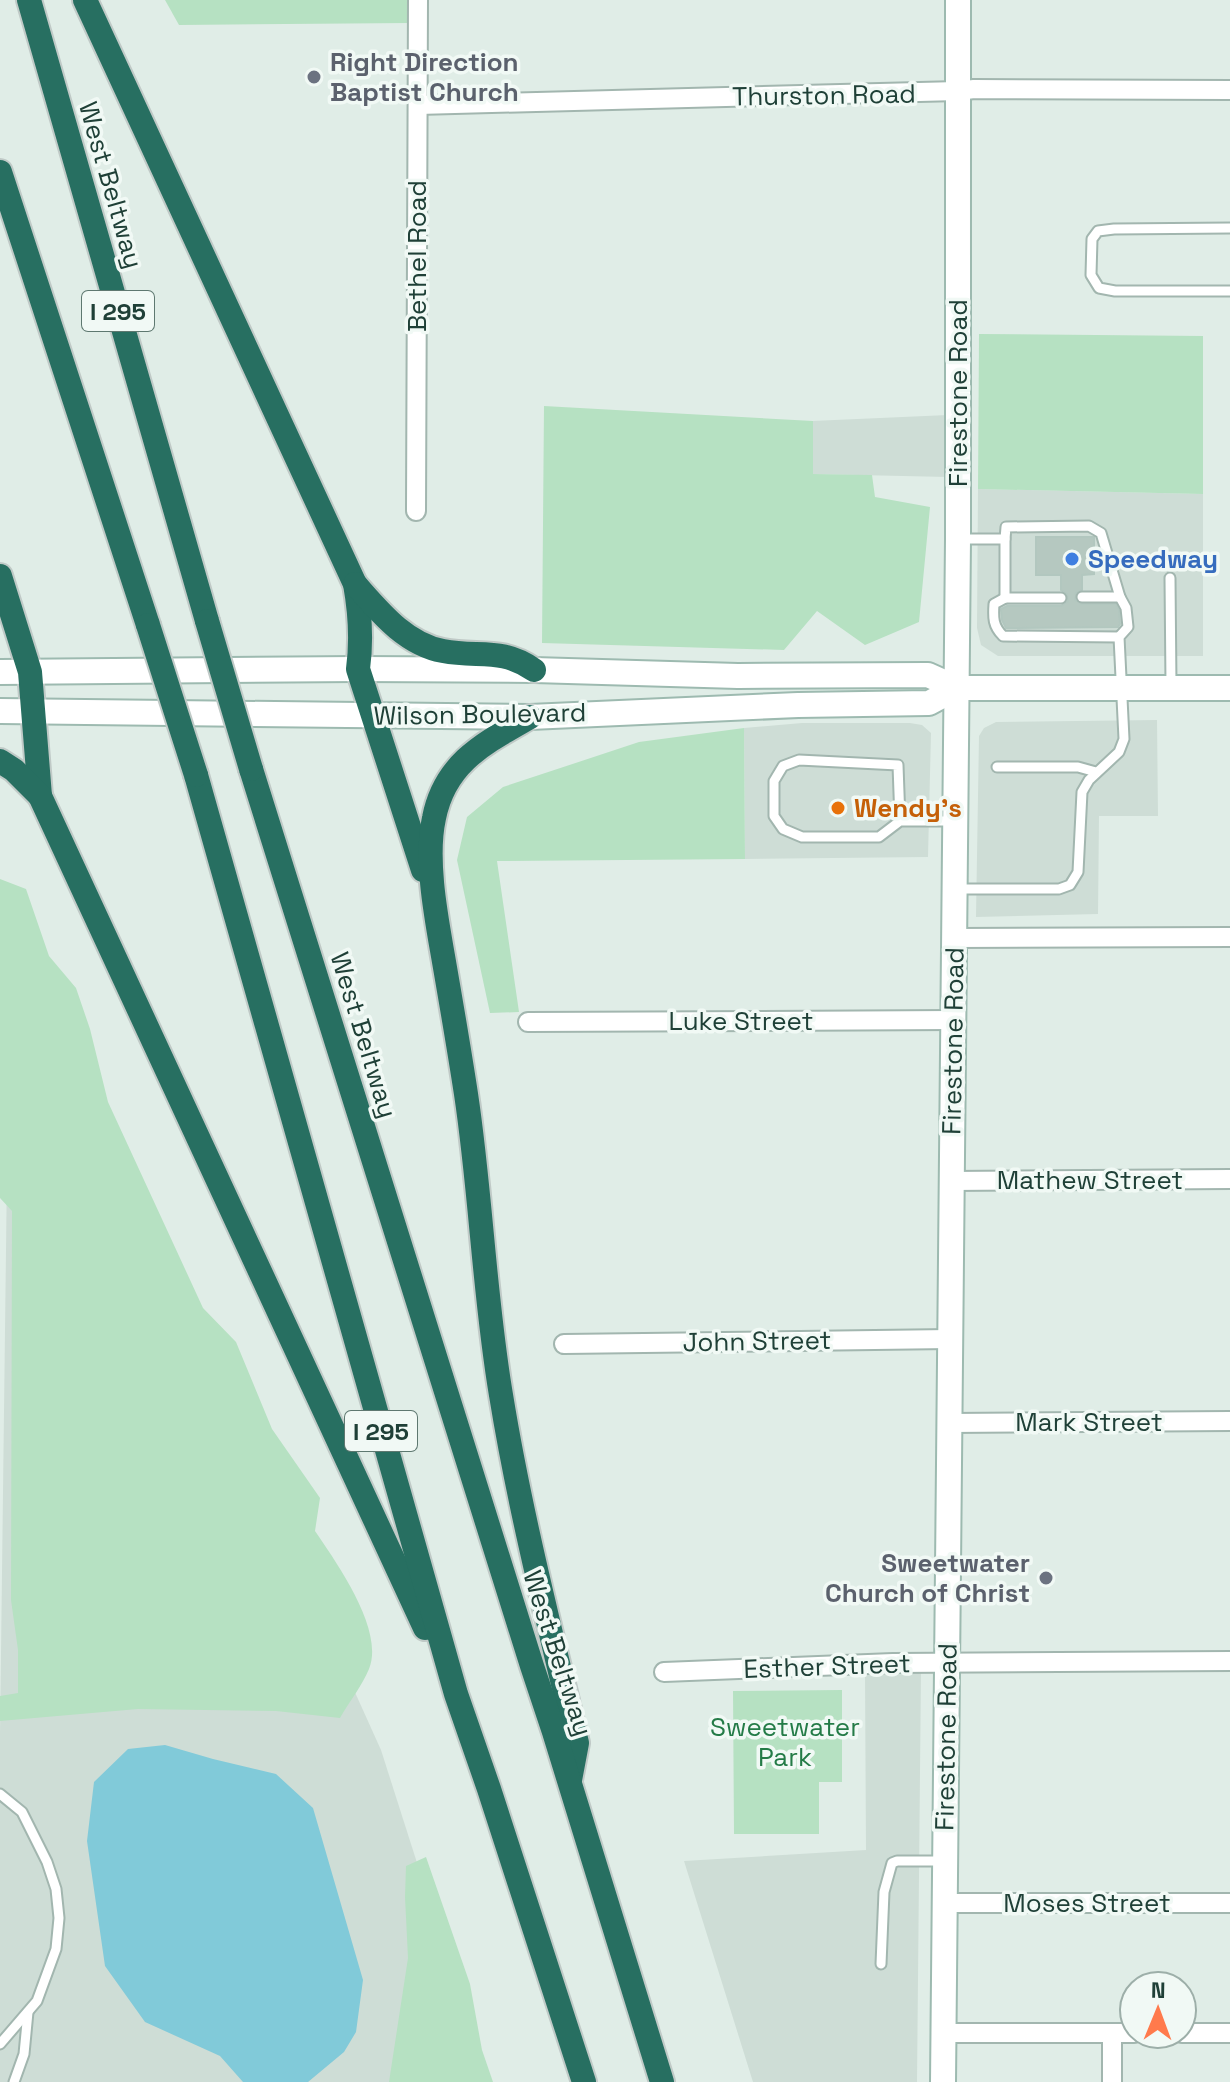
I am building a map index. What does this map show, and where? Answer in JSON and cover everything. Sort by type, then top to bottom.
[{"type":"highway","name":"West Beltway","points":[[29,0],[251,769],[662,2082]]},
{"type":"highway","points":[[85,0],[355,584],[359,608],[358,669],[434,903]]},
{"type":"highway","name":"I 295","points":[[0,172],[196,775],[456,1694],[584,2082]]},
{"type":"highway","points":[[0,576],[30,672],[40,796]]},
{"type":"highway","points":[[355,584],[382,615],[425,646],[443,651],[507,656],[534,670]]},
{"type":"highway","points":[[530,717],[472,752],[455,771],[441,794],[433,819],[431,842],[434,903],[467,1098],[500,1393],[519,1494],[577,1743],[570,1783]]},
{"type":"highway","points":[[0,761],[14,770],[40,796],[456,1694]]},
{"type":"main road","name":"Firestone Road","points":[[943,2082],[957,688],[958,0]]},
{"type":"main road","name":"Wilson Boulevard","points":[[0,672],[358,669],[738,676],[928,675],[957,688],[1230,688]]},
{"type":"main road","name":"Wilson Boulevard","points":[[0,711],[530,717],[929,703],[957,688]]},
{"type":"street","name":"Bethel Road","points":[[416,511],[418,0]]},
{"type":"street","name":"Thurston Road","points":[[418,105],[974,89],[1230,90]]},
{"type":"street","points":[[954,938],[1230,937]]},
{"type":"street","name":"Luke Street","points":[[528,1022],[953,1020]]},
{"type":"street","name":"Mathew Street","points":[[951,1181],[1230,1179]]},
{"type":"street","name":"John Street","points":[[564,1344],[950,1339]]},
{"type":"street","name":"Mark Street","points":[[949,1423],[1230,1421]]},
{"type":"street","name":"Esther Street","points":[[664,1672],[947,1662],[1230,1661]]},
{"type":"street","name":"Moses Street","points":[[944,1903],[1230,1903]]},
{"type":"street","points":[[944,2033],[1118,2034]]},
{"type":"street","points":[[1198,2033],[1230,2033]]},
{"type":"street","points":[[1112,2034],[1112,2082]]},
{"type":"lane","points":[[1230,228],[1098,231],[1092,239],[1091,275],[1099,288],[1115,291],[1230,291]]},
{"type":"lane","points":[[955,889],[1059,889],[1070,885],[1078,872],[1082,792],[1096,772],[1119,752],[1124,739],[1119,637],[1128,627],[1126,608],[1101,533],[1089,526],[1006,527],[1010,600]]},
{"type":"lane","points":[[958,539],[1005,539]]},
{"type":"lane","points":[[1170,578],[1171,688]]},
{"type":"lane","points":[[1082,597],[1102,601],[1120,597]]},
{"type":"lane","points":[[1056,600],[1010,600],[994,604],[996,629],[1003,636],[1012,632],[1103,632],[1119,637]]},
{"type":"lane","points":[[900,821],[898,765],[799,760],[783,766],[774,781],[774,816],[783,829],[802,837],[879,837],[900,821],[955,821]]},
{"type":"lane","points":[[997,767],[1078,767],[1096,772]]},
{"type":"lane","points":[[0,1794],[22,1812],[47,1862],[56,1889],[59,1918],[56,1949],[37,2001],[0,2044]]},
{"type":"lane","points":[[881,1964],[884,1892],[892,1863],[944,1861]]},
{"type":"lane","points":[[14,2082],[24,2054],[28,2012]]},
{"type":"shaded area","points":[[948,415],[948,477],[813,474],[812,421]]},
{"type":"shaded area","points":[[978,489],[1203,494],[1203,656],[998,656],[981,645],[977,628]]},
{"type":"shaded area","points":[[1157,720],[1158,816],[1099,816],[1098,914],[976,917],[979,736],[984,728],[996,722]]},
{"type":"shaded area","points":[[802,723],[910,723],[922,725],[931,733],[928,857],[745,859],[744,728]]},
{"type":"shaded area","points":[[10,927],[381,1750],[487,2082],[0,2082],[0,1734]]},
{"type":"shaded area","points":[[921,1670],[917,2082],[753,2082],[684,1861],[866,1850],[865,1673]]},
{"type":"green space","points":[[165,0],[409,0],[410,23],[179,25]]},
{"type":"green space","points":[[979,334],[1203,336],[1203,494],[978,489]]},
{"type":"green space","points":[[544,406],[813,421],[813,474],[872,475],[875,497],[930,507],[919,622],[865,645],[817,611],[784,650],[542,643]]},
{"type":"green space","points":[[744,728],[745,859],[497,861],[519,1012],[490,1013],[457,860],[467,817],[503,787],[639,742]]},
{"type":"green space","points":[[0,879],[26,889],[49,956],[76,988],[108,1102],[203,1308],[236,1342],[272,1429],[320,1498],[315,1531],[356,1597],[370,1635],[372,1653],[369,1669],[340,1718],[276,1711],[138,1709],[0,1721],[0,1696],[18,1693],[18,1650],[11,1600],[12,1211],[0,1198]]},
{"type":"green space","name":"Sweetwater Park","points":[[842,1690],[842,1782],[819,1782],[819,1834],[734,1834],[733,1691]]},
{"type":"green space","points":[[426,1857],[470,1984],[482,2050],[493,2082],[389,2082],[408,1958],[406,1866]]},
{"type":"water","points":[[165,1745],[276,1774],[313,1808],[363,1980],[356,2032],[344,2052],[308,2082],[243,2082],[220,2056],[145,2022],[105,1966],[87,1841],[94,1782],[128,1749]]},
{"type":"building","points":[[1036,537],[1094,537],[1094,574],[1082,575],[1082,590],[1076,593],[1075,600],[1082,604],[1116,604],[1119,610],[1118,627],[1006,628],[1001,609],[1007,606],[1061,606],[1068,601],[1067,594],[1061,590],[1061,575],[1036,575]]},
{"type":"place","name":"Right Direction Baptist Church","points":[[314,77]]},
{"type":"place","name":"Speedway","points":[[1072,559]]},
{"type":"place","name":"Wendy's","points":[[838,808]]},
{"type":"place","name":"Sweetwater Church of Christ","points":[[1046,1578]]}]
